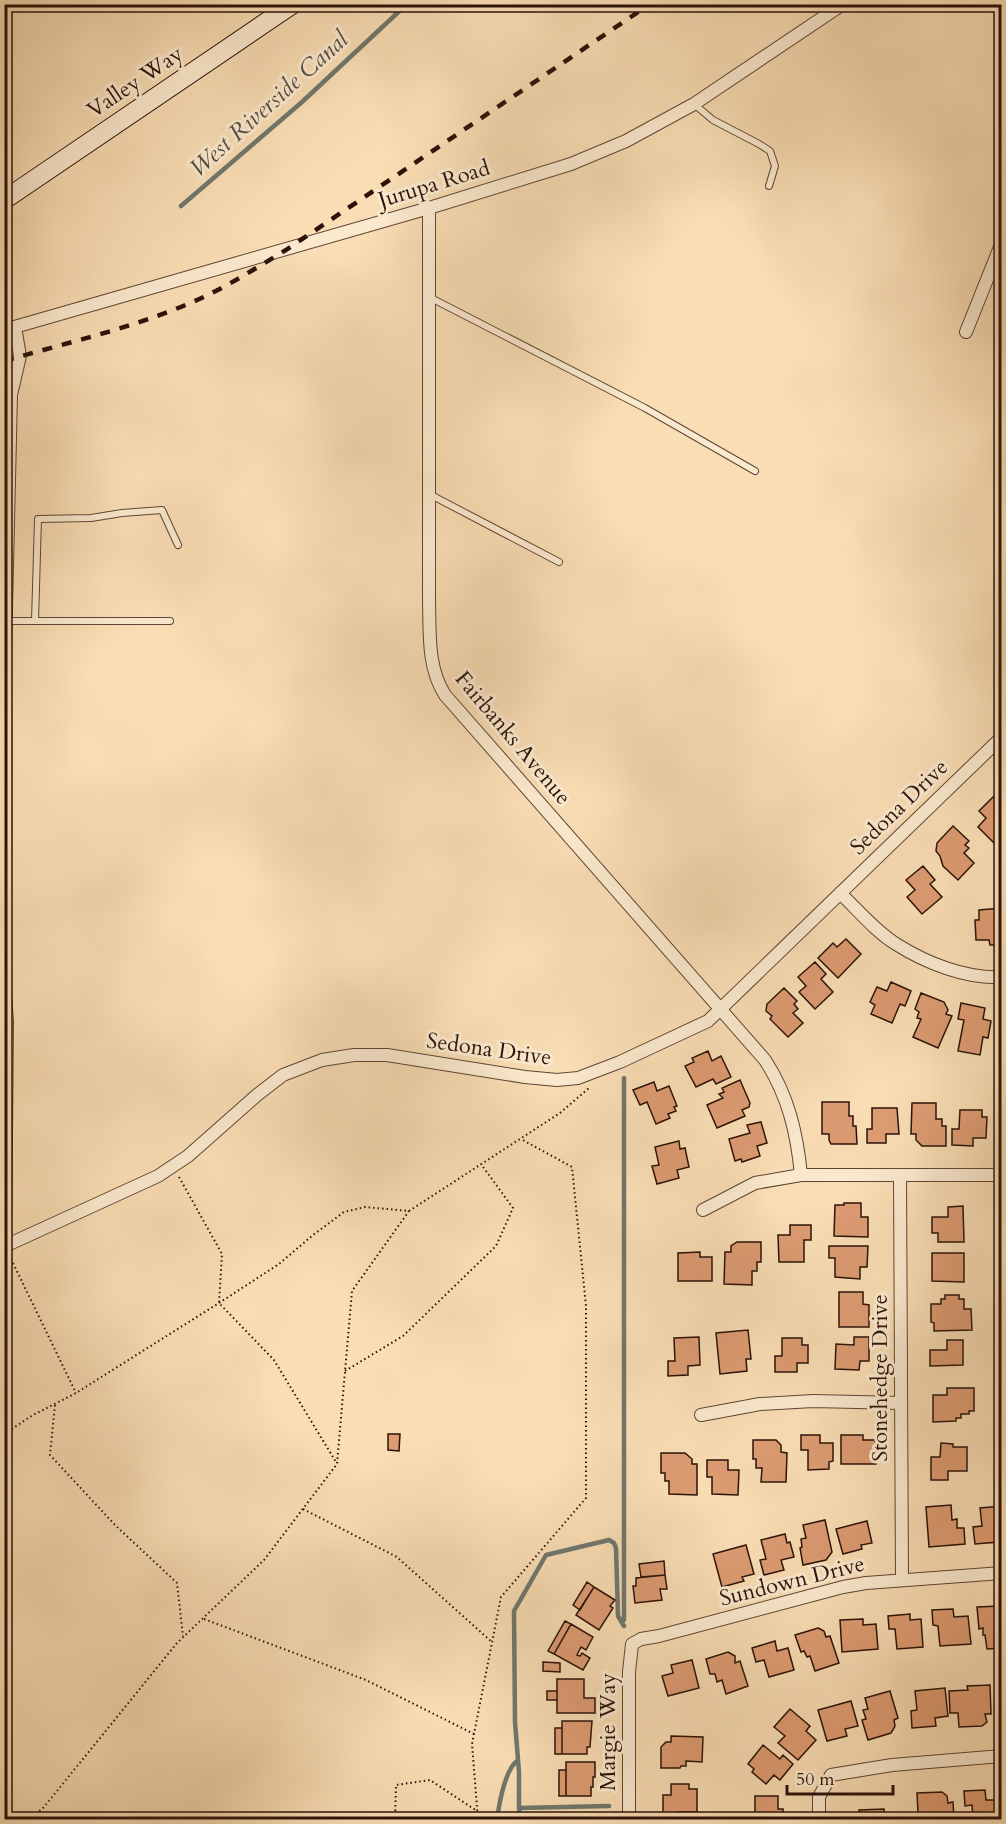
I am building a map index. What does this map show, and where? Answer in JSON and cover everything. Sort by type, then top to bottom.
[{"type":"street","name":"Valley Way","points":[[4,200],[293,4]]},
{"type":"street","name":"Jurupa Road","points":[[10,329],[571,165],[626,141],[694,104],[843,4]]},
{"type":"street","name":"Fairbanks Avenue","points":[[429,208],[430,652],[440,688],[765,1060],[778,1080],[795,1127],[801,1175]]},
{"type":"street","points":[[966,332],[1002,242]]},
{"type":"street","points":[[4,693],[10,395],[20,356],[10,329]]},
{"type":"street","name":"Sedona Drive","points":[[5,1246],[158,1176],[188,1156],[257,1095],[284,1075],[322,1060],[354,1055],[387,1055],[525,1077],[557,1080],[578,1078],[620,1062],[708,1021],[1002,737]]},
{"type":"street","points":[[840,893],[894,943],[926,960],[962,972],[1002,977]]},
{"type":"street","points":[[4,980],[7,1022],[5,1246]]},
{"type":"street","points":[[703,1210],[755,1183],[801,1175],[1002,1175]]},
{"type":"street","name":"Stonehedge Drive","points":[[900,1175],[902,1580]]},
{"type":"street","points":[[700,1415],[760,1404],[813,1401],[901,1402]]},
{"type":"street","name":"Sundown Drive","points":[[632,1644],[641,1639],[843,1587],[902,1580],[1002,1574]]},
{"type":"street","name":"Margie Way","points":[[629,1820],[629,1672],[632,1644]]},
{"type":"street","points":[[819,1820],[819,1797],[831,1775],[892,1765],[1002,1756]]},
{"type":"lane","points":[[694,104],[713,120],[770,151],[775,166],[769,186]]},
{"type":"lane","points":[[429,297],[645,408],[755,471]]},
{"type":"lane","points":[[429,494],[559,562]]},
{"type":"lane","points":[[35,621],[38,519],[91,518],[162,510],[178,545]]},
{"type":"lane","points":[[6,621],[170,621]]},
{"type":"path","points":[[29,1820],[44,1807],[183,1637],[264,1560],[338,1464],[352,1292],[409,1211],[560,1113],[586,1093],[591,1086]]},
{"type":"path","points":[[478,1820],[472,1744],[501,1597],[586,1498],[586,1306],[573,1167],[521,1139]]},
{"type":"path","points":[[345,1371],[403,1336],[495,1246],[513,1208],[481,1164]]},
{"type":"path","points":[[173,1166],[222,1254],[219,1303],[274,1360],[338,1464]]},
{"type":"path","points":[[4,1434],[76,1393],[279,1264],[344,1212],[365,1207],[409,1211]]},
{"type":"path","points":[[5,1246],[76,1393]]},
{"type":"path","points":[[55,1405],[50,1455],[115,1525],[177,1583],[183,1637]]},
{"type":"path","points":[[303,1509],[397,1557],[492,1642]]},
{"type":"path","points":[[203,1618],[366,1680],[474,1734]]},
{"type":"path","points":[[395,1820],[396,1785],[430,1780],[477,1811]]},
{"type":"building","points":[[995,795],[1002,802],[1002,836],[994,843],[978,827],[986,818],[979,811]]},
{"type":"building","points":[[953,826],[969,841],[965,845],[969,848],[964,853],[974,863],[958,880],[943,866],[936,851],[937,843]]},
{"type":"building","points":[[923,866],[935,880],[930,884],[942,897],[922,914],[907,897],[915,890],[906,880]]},
{"type":"building","points":[[1002,908],[1002,945],[990,945],[989,940],[976,940],[975,920],[979,920],[979,910]]},
{"type":"building","points":[[846,939],[861,954],[838,978],[818,958],[833,943],[837,947]]},
{"type":"building","points":[[815,962],[826,974],[821,979],[833,992],[815,1009],[799,992],[806,986],[798,977]]},
{"type":"building","points":[[891,982],[911,991],[905,1006],[900,1004],[892,1023],[871,1014],[875,1005],[870,1002],[877,987],[887,991]]},
{"type":"building","points":[[784,988],[797,1001],[794,1004],[798,1009],[793,1013],[803,1023],[788,1037],[770,1019],[772,1016],[766,1011],[767,1004]]},
{"type":"building","points":[[921,993],[944,1002],[948,1010],[946,1014],[952,1016],[938,1048],[913,1037],[921,1019],[917,1018],[919,1012],[915,1009]]},
{"type":"building","points":[[961,1003],[985,1008],[983,1019],[991,1021],[988,1038],[983,1037],[980,1055],[958,1051],[964,1020],[958,1019]]},
{"type":"building","points":[[1002,1009],[1002,1042],[996,1042],[996,1027],[1000,1027]]},
{"type":"building","points":[[708,1051],[712,1061],[721,1056],[731,1077],[716,1084],[713,1079],[696,1087],[685,1066],[694,1062],[692,1058]]},
{"type":"building","points":[[740,1080],[750,1103],[749,1107],[742,1110],[745,1116],[717,1128],[707,1105],[723,1098],[719,1094],[724,1092],[722,1088]]},
{"type":"building","points":[[654,1082],[657,1091],[669,1086],[677,1106],[674,1107],[676,1111],[668,1114],[670,1118],[656,1124],[647,1102],[640,1105],[633,1090]]},
{"type":"building","points":[[822,1102],[849,1102],[849,1116],[853,1116],[853,1126],[856,1126],[857,1144],[831,1144],[829,1134],[822,1134]]},
{"type":"building","points":[[912,1103],[936,1103],[936,1119],[942,1119],[942,1126],[946,1126],[946,1146],[922,1146],[916,1140],[916,1134],[911,1134]]},
{"type":"building","points":[[872,1108],[897,1108],[899,1134],[886,1134],[886,1143],[867,1143],[867,1129],[872,1129]]},
{"type":"building","points":[[960,1110],[982,1110],[982,1117],[987,1117],[986,1138],[973,1138],[973,1146],[952,1145],[952,1129],[959,1129]]},
{"type":"building","points":[[761,1122],[767,1143],[757,1146],[760,1156],[742,1162],[741,1159],[735,1161],[729,1139],[750,1133],[747,1125]]},
{"type":"building","points":[[679,1141],[680,1149],[685,1148],[689,1167],[677,1170],[679,1178],[657,1184],[652,1166],[659,1165],[655,1147]]},
{"type":"building","points":[[844,1203],[861,1203],[861,1217],[868,1217],[868,1237],[834,1236],[835,1205],[844,1205]]},
{"type":"building","points":[[963,1206],[964,1242],[938,1242],[938,1233],[932,1233],[932,1217],[948,1217],[948,1207]]},
{"type":"building","points":[[790,1225],[811,1225],[811,1240],[804,1240],[804,1262],[779,1262],[778,1235],[790,1235]]},
{"type":"building","points":[[737,1242],[761,1242],[761,1262],[757,1262],[757,1271],[752,1271],[752,1285],[724,1284],[725,1252],[731,1252],[731,1246]]},
{"type":"building","points":[[829,1246],[868,1246],[867,1267],[860,1267],[860,1279],[835,1277],[835,1258],[829,1258]]},
{"type":"building","points":[[700,1252],[700,1257],[712,1257],[712,1281],[678,1281],[678,1253]]},
{"type":"building","points":[[932,1253],[964,1253],[964,1282],[932,1281]]},
{"type":"building","points":[[839,1292],[863,1292],[863,1304],[869,1305],[869,1327],[839,1327]]},
{"type":"building","points":[[945,1295],[959,1295],[959,1299],[964,1299],[964,1309],[971,1309],[972,1330],[934,1331],[934,1323],[931,1322],[931,1304],[941,1304],[941,1299],[945,1299]]},
{"type":"building","points":[[748,1330],[751,1359],[746,1359],[747,1371],[720,1374],[716,1333]]},
{"type":"building","points":[[699,1337],[700,1365],[688,1366],[688,1375],[668,1376],[668,1361],[675,1361],[674,1338]]},
{"type":"building","points":[[854,1337],[869,1337],[869,1361],[860,1361],[859,1370],[835,1369],[836,1344],[854,1345]]},
{"type":"building","points":[[782,1338],[802,1338],[802,1345],[808,1345],[808,1363],[797,1363],[797,1372],[775,1372],[775,1356],[782,1356]]},
{"type":"building","points":[[947,1340],[963,1340],[963,1365],[930,1366],[930,1350],[947,1350]]},
{"type":"building","points":[[947,1388],[974,1388],[974,1411],[961,1414],[961,1418],[956,1418],[956,1421],[933,1422],[933,1395],[947,1395]]},
{"type":"building","points":[[388,1434],[400,1434],[399,1451],[388,1450]]},
{"type":"building","points":[[801,1435],[820,1435],[820,1443],[833,1443],[833,1461],[829,1462],[829,1469],[808,1470],[808,1450],[801,1450]]},
{"type":"building","points":[[841,1435],[863,1435],[863,1440],[875,1440],[876,1464],[841,1464]]},
{"type":"building","points":[[753,1440],[776,1440],[781,1445],[781,1452],[787,1453],[786,1482],[761,1482],[762,1468],[756,1468],[756,1459],[753,1459]]},
{"type":"building","points":[[941,1443],[953,1444],[953,1447],[967,1447],[967,1471],[948,1471],[948,1480],[931,1480],[931,1457],[940,1457]]},
{"type":"building","points":[[661,1453],[685,1453],[692,1459],[692,1464],[697,1464],[697,1495],[669,1494],[669,1481],[665,1481],[665,1473],[661,1473]]},
{"type":"building","points":[[707,1460],[728,1460],[728,1470],[739,1470],[738,1495],[712,1494],[712,1477],[707,1477]]},
{"type":"building","points":[[951,1505],[952,1520],[957,1519],[957,1528],[964,1528],[965,1544],[929,1547],[926,1507]]},
{"type":"building","points":[[1002,1506],[1002,1532],[998,1532],[999,1542],[975,1544],[973,1527],[982,1526],[980,1508]]},
{"type":"building","points":[[825,1520],[832,1552],[826,1560],[803,1565],[801,1539],[806,1538],[803,1525]]},
{"type":"building","points":[[867,1521],[872,1543],[861,1545],[862,1549],[843,1554],[836,1529]]},
{"type":"building","points":[[785,1534],[794,1557],[781,1560],[784,1570],[764,1575],[760,1560],[766,1559],[761,1540]]},
{"type":"building","points":[[746,1545],[754,1574],[742,1577],[744,1581],[722,1587],[713,1554]]},
{"type":"building","points":[[664,1561],[665,1575],[641,1577],[639,1564]]},
{"type":"building","points":[[665,1575],[667,1589],[660,1589],[662,1600],[635,1603],[633,1586],[636,1586],[636,1578]]},
{"type":"building","points":[[587,1582],[594,1587],[580,1610],[573,1605]]},
{"type":"building","points":[[594,1587],[615,1600],[610,1606],[613,1608],[599,1630],[576,1615]]},
{"type":"building","points":[[1000,1606],[1002,1648],[987,1649],[983,1628],[979,1629],[977,1607]]},
{"type":"building","points":[[953,1609],[954,1617],[968,1616],[971,1644],[940,1646],[938,1626],[933,1625],[932,1610]]},
{"type":"building","points":[[910,1614],[910,1620],[921,1619],[923,1647],[897,1649],[895,1629],[889,1629],[888,1616]]},
{"type":"building","points":[[863,1619],[863,1625],[876,1624],[878,1649],[842,1652],[840,1620]]},
{"type":"building","points":[[565,1621],[571,1624],[554,1654],[548,1651]]},
{"type":"building","points":[[571,1624],[593,1637],[586,1650],[581,1647],[577,1655],[580,1656],[582,1653],[590,1658],[583,1670],[554,1654]]},
{"type":"building","points":[[818,1628],[824,1631],[826,1637],[830,1636],[839,1663],[815,1671],[810,1656],[807,1657],[804,1651],[801,1652],[795,1635]]},
{"type":"building","points":[[775,1641],[777,1651],[788,1648],[794,1670],[769,1677],[764,1660],[756,1662],[752,1648]]},
{"type":"building","points":[[728,1652],[735,1656],[735,1663],[740,1661],[748,1686],[726,1694],[722,1680],[717,1682],[715,1674],[710,1674],[706,1659]]},
{"type":"building","points":[[692,1660],[699,1688],[668,1696],[662,1676],[673,1673],[671,1665]]},
{"type":"building","points":[[543,1662],[560,1663],[560,1672],[543,1671]]},
{"type":"building","points":[[557,1679],[584,1679],[584,1698],[595,1698],[595,1713],[557,1713]]},
{"type":"building","points":[[990,1685],[991,1714],[985,1714],[987,1722],[982,1726],[959,1727],[958,1713],[950,1713],[949,1691],[968,1690],[967,1686]]},
{"type":"building","points":[[945,1688],[948,1716],[935,1718],[936,1726],[912,1728],[911,1711],[917,1710],[915,1691]]},
{"type":"building","points":[[547,1691],[557,1691],[557,1700],[547,1700]]},
{"type":"building","points":[[890,1691],[898,1718],[894,1720],[895,1726],[891,1733],[868,1740],[862,1720],[866,1719],[863,1710],[868,1709],[865,1698]]},
{"type":"building","points":[[851,1701],[858,1726],[845,1729],[847,1736],[827,1741],[818,1710]]},
{"type":"building","points":[[790,1709],[810,1726],[806,1731],[816,1740],[798,1760],[778,1743],[785,1736],[774,1727]]},
{"type":"building","points":[[562,1721],[592,1721],[590,1747],[587,1747],[587,1754],[562,1754]]},
{"type":"building","points":[[555,1728],[562,1728],[562,1754],[555,1754]]},
{"type":"building","points":[[671,1736],[703,1737],[702,1762],[686,1761],[686,1766],[680,1768],[661,1768],[661,1747],[666,1742],[671,1742]]},
{"type":"building","points":[[763,1745],[780,1759],[783,1755],[793,1764],[780,1780],[774,1775],[766,1784],[752,1772],[754,1769],[748,1764]]},
{"type":"building","points":[[566,1762],[595,1762],[591,1796],[566,1796]]},
{"type":"building","points":[[559,1770],[566,1770],[566,1796],[559,1796]]},
{"type":"building","points":[[671,1784],[689,1784],[689,1789],[697,1789],[697,1812],[678,1812],[678,1817],[663,1817],[663,1795],[671,1795]]},
{"type":"building","points":[[985,1790],[986,1800],[998,1800],[999,1820],[973,1820],[972,1805],[965,1806],[964,1791]]},
{"type":"building","points":[[942,1792],[947,1796],[948,1803],[953,1802],[954,1820],[923,1820],[922,1813],[918,1813],[917,1793]]},
{"type":"building","points":[[755,1796],[778,1796],[778,1809],[783,1809],[783,1820],[755,1820]]},
{"type":"building","points":[[884,1809],[884,1820],[860,1820],[859,1810]]},
{"type":"building","points":[[564,1813],[590,1813],[590,1820],[564,1820]]},
{"type":"waterway","name":"West Riverside Canal","points":[[181,206],[302,102],[407,4]]},
{"type":"waterway","points":[[624,1078],[624,1620]]},
{"type":"waterway","points":[[609,1806],[519,1808],[515,1722],[514,1611],[546,1555],[609,1540],[616,1548],[618,1616],[624,1626]]},
{"type":"waterway","points":[[497,1820],[506,1779],[518,1760]]},
{"type":"waterway","points":[[519,1808],[520,1820]]},
{"type":"railway","points":[[4,361],[135,324],[186,305],[229,284],[286,250],[650,4]]}]
